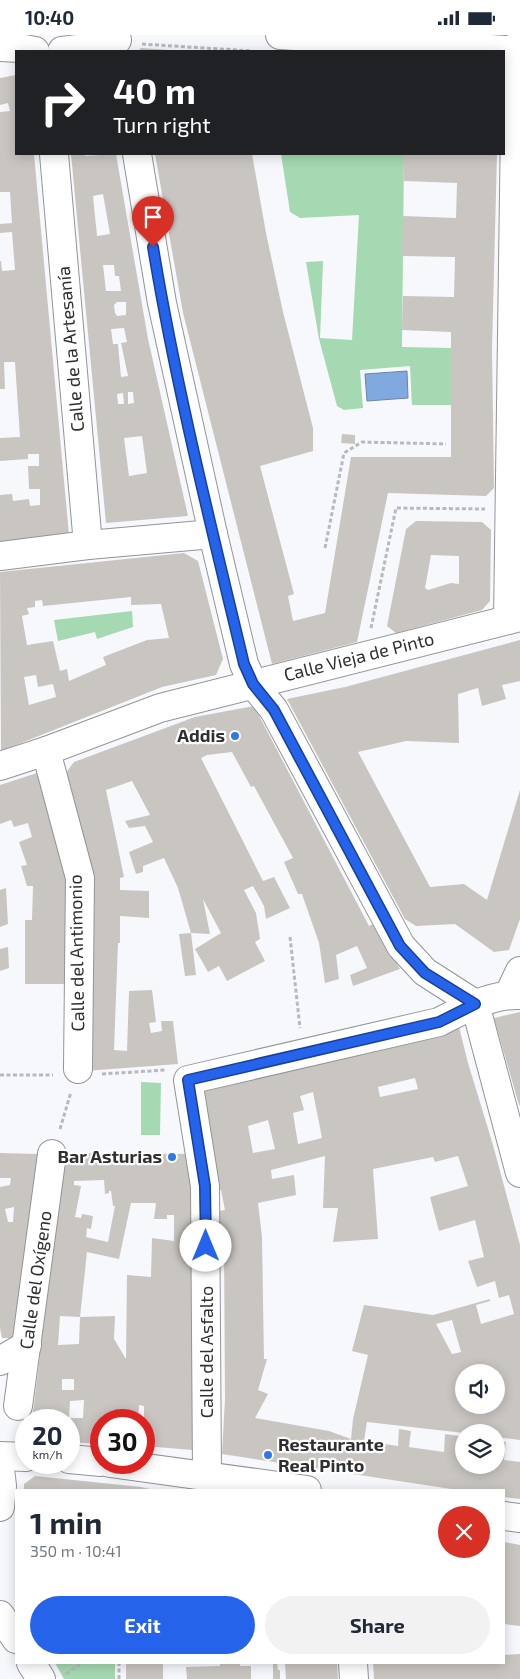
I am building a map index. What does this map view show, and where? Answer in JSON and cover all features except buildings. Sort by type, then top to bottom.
[{"type":"street","points":[[280,35],[519,48],[510,509],[514,618]]},
{"type":"street","points":[[70,50],[122,44]]},
{"type":"street","points":[[0,47],[30,50]]},
{"type":"street","name":"Calle de la Artesanía","points":[[54,155],[88,545]]},
{"type":"street","points":[[137,155],[162,303],[244,664],[253,684],[274,710],[400,946],[425,973],[475,1004],[520,1173]]},
{"type":"street","points":[[0,556],[88,545],[213,534]]},
{"type":"street","name":"Calle Vieja de Pinto","points":[[0,767],[160,708],[514,618]]},
{"type":"street","name":"Calle del Antimonio","points":[[46,751],[80,878],[77,1072]]},
{"type":"street","points":[[179,1075],[303,1053],[439,1022],[516,987]]},
{"type":"street","name":"Calle del Asfalto","points":[[179,1075],[205,1186],[207,1475]]},
{"type":"street","name":"Calle del Oxígeno","points":[[18,1406],[52,1154]]},
{"type":"street","points":[[0,1361],[27,1345]]},
{"type":"street","points":[[0,1456],[15,1457]]},
{"type":"street","points":[[0,1469],[2,1486],[0,1507]]},
{"type":"street","points":[[155,1469],[300,1489]]},
{"type":"street","points":[[505,1516],[520,1518]]},
{"type":"street","points":[[0,1615],[15,1638]]},
{"type":"street","points":[[32,1664],[50,1679]]},
{"type":"street","points":[[353,1664],[354,1679]]},
{"type":"path","points":[[122,44],[236,50]]},
{"type":"path","points":[[325,548],[344,453],[362,443],[446,444]]},
{"type":"path","points":[[370,632],[396,508],[510,509]]},
{"type":"path","points":[[290,937],[303,1053]]},
{"type":"path","points":[[52,1154],[77,1072]]},
{"type":"path","points":[[0,1075],[77,1072],[179,1075]]},
{"type":"path","points":[[50,1679],[80,1664]]},
{"type":"path","points":[[119,1664],[119,1679]]},
{"type":"green space","points":[[281,155],[404,155],[402,347],[451,348],[452,405],[412,405],[410,366],[360,370],[363,408],[344,410],[337,406],[319,339],[306,262],[323,261],[320,338],[352,340],[359,215],[300,218],[290,212]]},
{"type":"green space","points":[[132,611],[133,627],[97,639],[95,632],[58,641],[54,620]]},
{"type":"green space","points":[[141,1082],[161,1083],[160,1135],[141,1135]]},
{"type":"green space","points":[[56,1664],[115,1664],[115,1679],[64,1679]]},
{"type":"water","points":[[407,371],[408,398],[367,401],[365,374]]},
{"type":"place","name":"Addis","points":[[235,736]]},
{"type":"place","name":"Bar Asturias","points":[[172,1157]]},
{"type":"place","name":"Restaurante Real Pinto","points":[[268,1455]]},
{"type":"route","points":[[153,247],[170,341],[244,664],[253,684],[274,710],[400,946],[425,973],[475,1004],[439,1022],[188,1080],[205,1186],[206,1246]]}]
